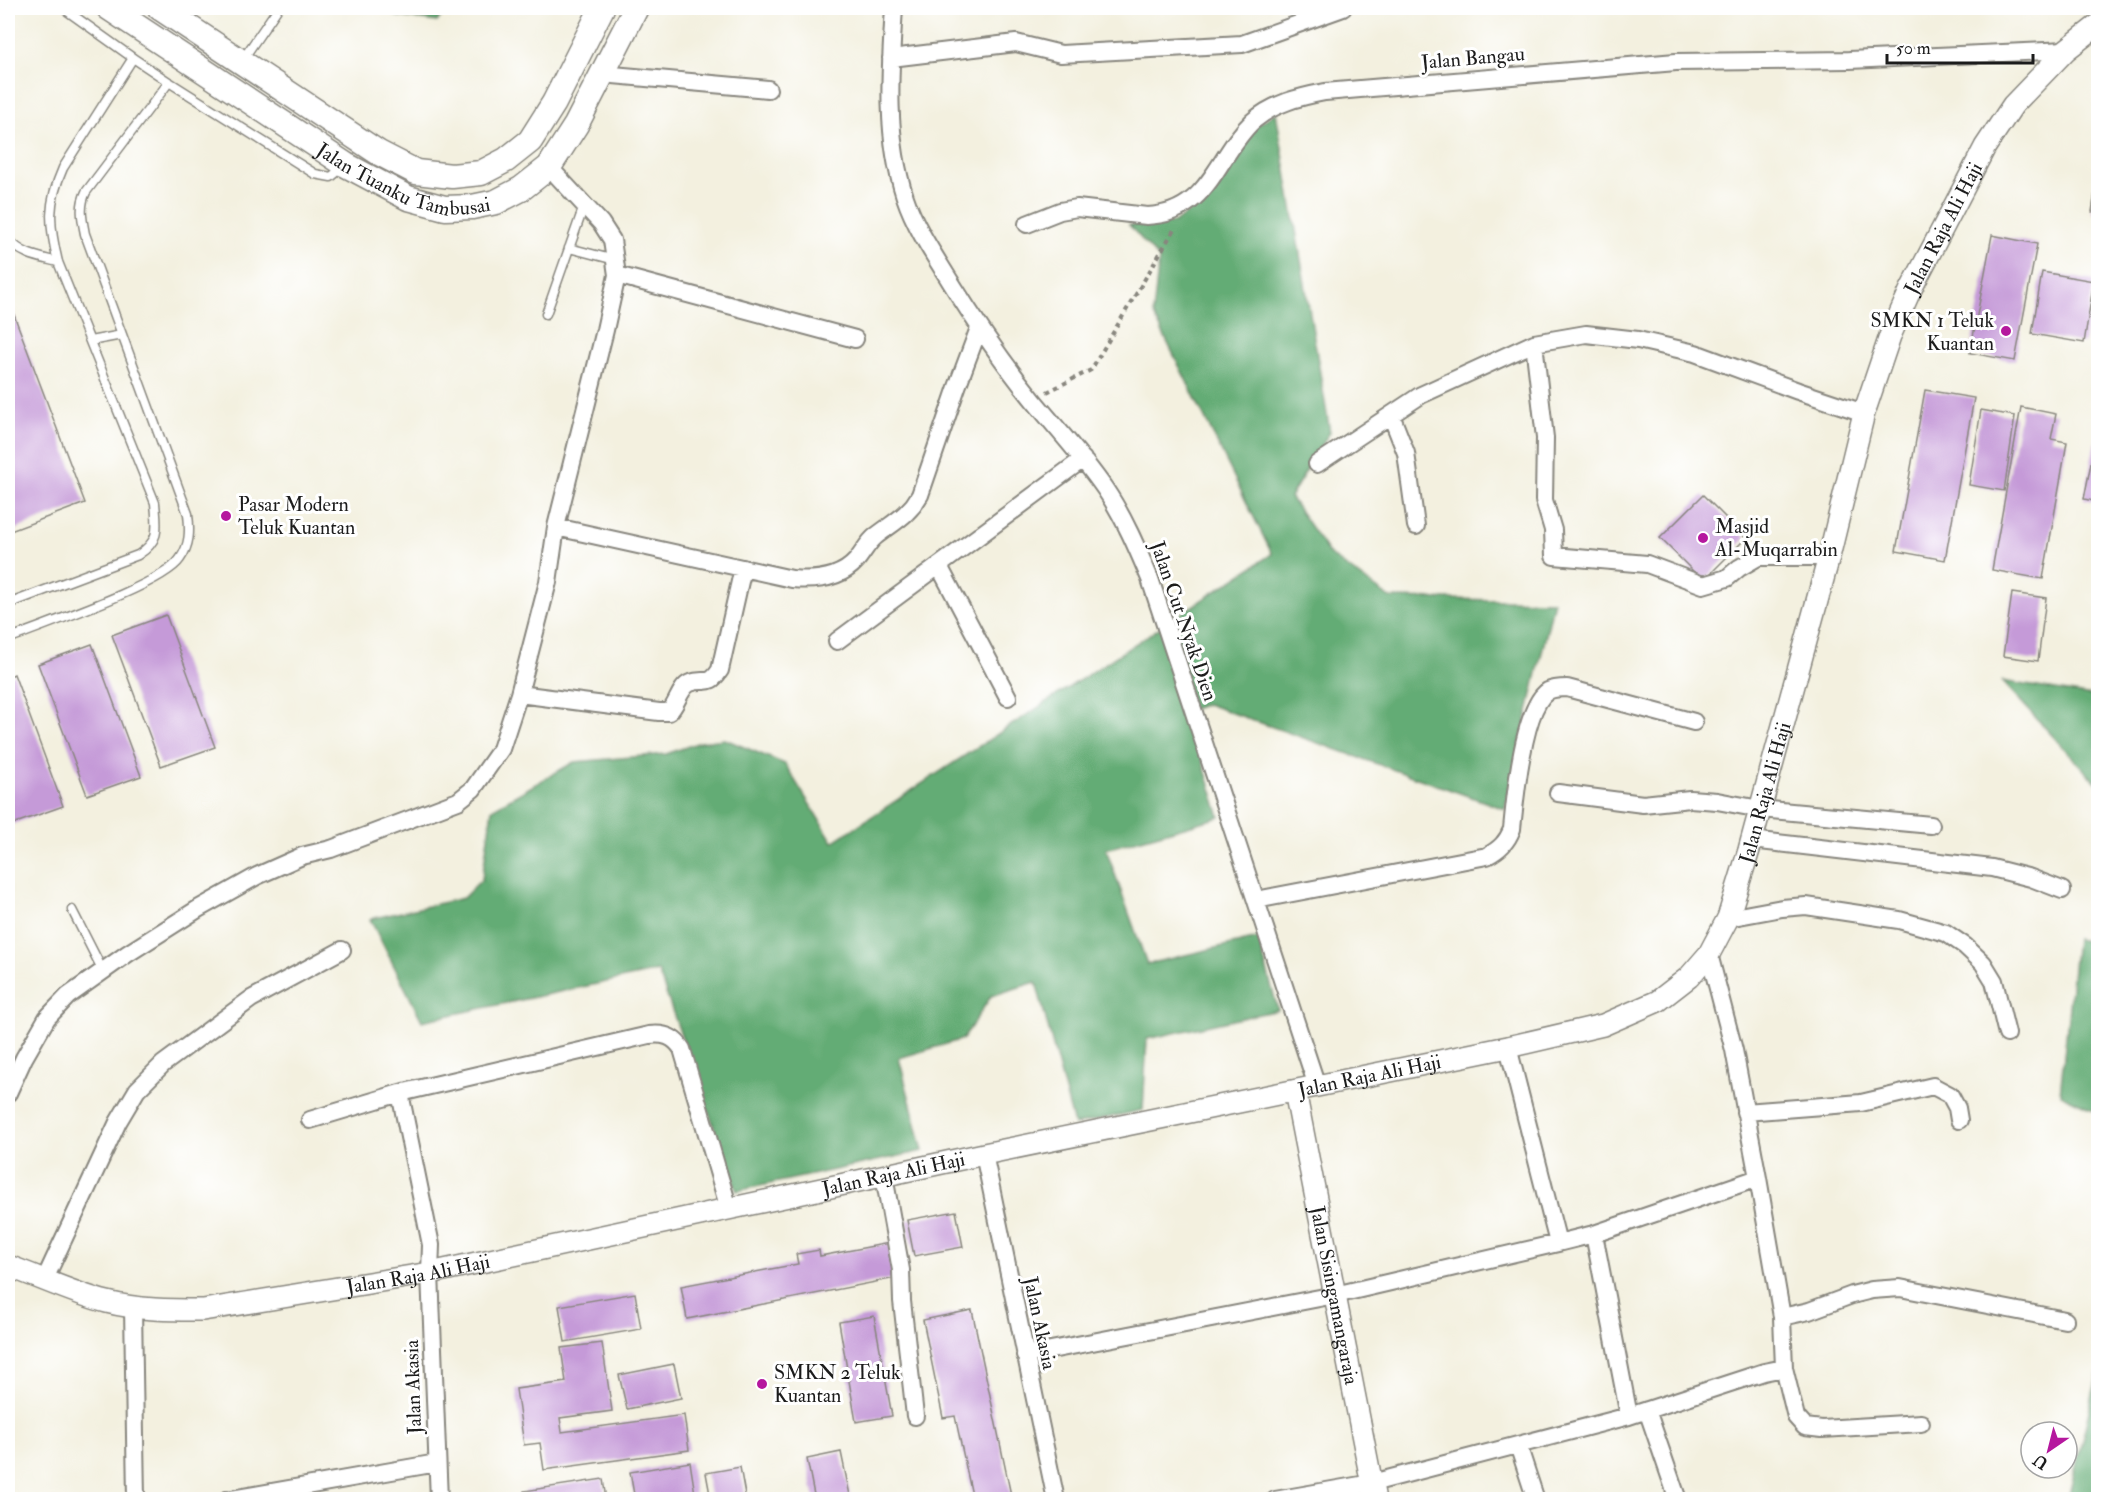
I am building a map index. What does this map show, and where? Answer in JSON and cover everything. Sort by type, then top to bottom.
[{"type":"main road","name":"Jalan Tuanku Tambusai","points":[[109,8],[346,165],[408,198],[445,208],[472,207],[496,202],[521,189],[549,167],[576,125],[636,8]]},
{"type":"main road","name":"Jalan Tuanku Tambusai","points":[[160,8],[379,153],[416,172],[452,176],[481,173],[506,160],[530,141],[554,103],[602,8]]},
{"type":"main road","points":[[182,56],[199,33]]},
{"type":"street","name":"Jalan Cut Nyak Dien","points":[[894,8],[891,110],[895,156],[905,199],[925,240],[979,328],[1033,399],[1083,459],[1106,491],[1134,540],[1150,579],[1317,1086]]},
{"type":"street","points":[[891,58],[1016,43],[1061,54],[1242,44],[1343,8]]},
{"type":"street","name":"Jalan Raja Ali Haji","points":[[8,1266],[106,1302],[133,1307],[203,1310],[430,1273],[984,1154],[1508,1047],[1603,1025],[1658,1001],[1689,977],[1709,954],[1728,918],[1752,840],[1829,557],[1864,413],[1890,336],[1910,291],[1985,147],[2013,105],[2066,50],[2098,25]]},
{"type":"street","name":"Jalan Bangau","points":[[1191,202],[1254,120],[1293,98],[1325,92],[1676,62],[1849,60],[2066,50]]},
{"type":"street","points":[[602,74],[768,89]]},
{"type":"street","points":[[8,1093],[24,1058],[47,1018],[68,996],[103,971],[198,909],[257,876],[302,856],[331,849],[458,801],[473,789],[501,749],[519,694],[548,582],[556,527],[605,330],[616,267],[612,240],[601,223],[549,167]]},
{"type":"street","points":[[1027,224],[1060,211],[1077,208],[1159,215],[1191,202]]},
{"type":"street","points":[[616,267],[855,339]]},
{"type":"street","points":[[556,527],[792,579],[811,581],[845,571],[856,562],[874,537],[910,511],[920,495],[979,328]]},
{"type":"street","points":[[1317,464],[1421,395],[1534,343],[1586,334],[1638,340],[1695,352],[1864,413]]},
{"type":"street","points":[[1534,343],[1545,438],[1545,501],[1553,530],[1554,556],[1647,564],[1702,585],[1727,578],[1758,557],[1829,557]]},
{"type":"street","points":[[1391,415],[1406,453],[1416,526]]},
{"type":"street","points":[[837,641],[1083,459]]},
{"type":"street","points":[[939,566],[1008,698]]},
{"type":"street","points":[[519,694],[669,712],[686,686],[691,683],[714,680],[720,670],[743,568]]},
{"type":"street","points":[[1256,900],[1487,856],[1498,850],[1509,837],[1512,829],[1520,764],[1531,717],[1543,696],[1554,689],[1567,688],[1694,722]]},
{"type":"street","points":[[1558,793],[1642,804],[1690,799],[1717,801],[1760,808],[1931,825]]},
{"type":"street","points":[[1752,840],[1992,867],[2031,878],[2062,891]]},
{"type":"street","points":[[1728,918],[1806,906],[1899,920],[1946,933],[1965,946],[1983,963],[1994,981],[2007,1034]]},
{"type":"street","points":[[45,1279],[118,1122],[137,1090],[163,1064],[251,999],[342,950]]},
{"type":"street","points":[[1709,954],[1734,1050],[1782,1317],[1784,1368],[1796,1417],[1805,1427],[1821,1429],[1921,1423]]},
{"type":"street","points":[[310,1120],[400,1093],[649,1035],[664,1035],[678,1042],[682,1049],[729,1209]]},
{"type":"street","points":[[1508,1047],[1558,1243]]},
{"type":"street","points":[[1745,1112],[1861,1103],[1933,1086],[1950,1095],[1957,1108],[1959,1120]]},
{"type":"street","name":"Jalan Sisingamangaraja","points":[[1295,1090],[1373,1491]]},
{"type":"street","name":"Jalan Akasia","points":[[400,1093],[431,1245],[430,1273],[439,1500]]},
{"type":"street","name":"Jalan Akasia","points":[[984,1154],[1056,1500]]},
{"type":"street","points":[[884,1176],[901,1270],[902,1301],[915,1416]]},
{"type":"street","points":[[1025,1354],[1335,1294],[1558,1243],[1594,1234],[1758,1178]]},
{"type":"street","points":[[1594,1234],[1629,1416]]},
{"type":"street","points":[[1782,1317],[1809,1311],[1872,1290],[1900,1288],[2066,1320]]},
{"type":"street","points":[[133,1307],[136,1500]]},
{"type":"street","points":[[1275,1500],[1373,1491],[1518,1445],[1629,1416],[1764,1372],[1784,1368]]},
{"type":"street","points":[[1647,1410],[1678,1500]]},
{"type":"street","points":[[1518,1445],[1536,1500]]},
{"type":"street","points":[[226,1500],[437,1463]]},
{"type":"lane","points":[[63,8],[168,82],[320,176],[331,177],[346,165]]},
{"type":"lane","points":[[241,61],[278,8]]},
{"type":"lane","points":[[8,604],[138,555],[150,545],[157,535],[155,503],[58,262],[50,210],[54,187],[63,168],[133,58]]},
{"type":"lane","points":[[8,639],[126,592],[158,576],[181,559],[189,542],[188,514],[85,234],[81,211],[82,200],[86,192],[168,82]]},
{"type":"lane","points":[[546,314],[584,207]]},
{"type":"lane","points":[[8,239],[21,252],[58,262]]},
{"type":"lane","points":[[569,248],[616,267]]},
{"type":"lane","points":[[90,341],[122,335]]},
{"type":"lane","points":[[72,910],[103,971]]},
{"type":"path","points":[[1033,399],[1091,370],[1191,202]]},
{"type":"green space","points":[[383,8],[447,8],[437,22],[396,16]]},
{"type":"green space","points":[[1276,112],[1330,432],[1290,497],[1330,555],[1390,598],[1554,601],[1505,809],[1207,704],[1187,711],[1220,817],[1106,849],[1147,964],[1258,938],[1278,1010],[1147,1039],[1143,1110],[1074,1125],[1036,982],[991,996],[963,1039],[899,1058],[923,1151],[737,1191],[658,971],[422,1021],[370,919],[463,898],[482,879],[492,809],[574,762],[666,754],[700,742],[725,739],[785,764],[833,842],[1272,554],[1153,313],[1159,259],[1129,225],[1174,223],[1196,206],[1252,129]]},
{"type":"green space","points":[[2002,681],[2098,697],[2098,785]]},
{"type":"green space","points":[[2076,939],[2098,943],[2098,1112],[2060,1094]]},
{"type":"green space","points":[[2098,1373],[2098,1489],[2096,1499],[2068,1499],[2073,1480],[2079,1480],[2079,1453]]},
{"type":"building","points":[[2098,179],[2098,213],[2092,212]]},
{"type":"building","points":[[1992,235],[2037,244],[2015,361],[1970,353]]},
{"type":"building","points":[[2042,272],[2094,281],[2084,343],[2032,334]]},
{"type":"building","points":[[8,299],[85,503],[8,532]]},
{"type":"building","points":[[1925,390],[1974,398],[1945,560],[1896,551]]},
{"type":"building","points":[[2021,407],[2056,414],[2051,439],[2067,442],[2043,579],[1992,570]]},
{"type":"building","points":[[1981,410],[2015,416],[2004,491],[1969,485]]},
{"type":"building","points":[[2095,442],[2098,442],[2098,502],[2084,499]]},
{"type":"building","name":"Masjid Al-Muqarrabin","points":[[1703,495],[1746,538],[1703,581],[1660,538]]},
{"type":"building","points":[[2012,593],[2046,598],[2038,661],[2003,656]]},
{"type":"building","points":[[166,615],[215,747],[161,766],[112,635]]},
{"type":"building","points":[[92,644],[141,776],[87,795],[38,664]]},
{"type":"building","points":[[14,674],[63,806],[10,825],[8,820],[8,677]]},
{"type":"building","points":[[956,1211],[963,1247],[914,1256],[907,1220]]},
{"type":"building","points":[[889,1243],[896,1278],[687,1319],[681,1286],[798,1264],[796,1254],[819,1250],[820,1256]]},
{"type":"building","points":[[635,1293],[641,1329],[565,1342],[559,1306]]},
{"type":"building","points":[[972,1310],[1012,1500],[973,1500],[955,1416],[943,1418],[923,1320]]},
{"type":"building","points":[[874,1316],[892,1416],[856,1422],[839,1322]]},
{"type":"building","points":[[602,1343],[612,1411],[560,1418],[562,1432],[684,1415],[689,1450],[544,1470],[540,1443],[524,1445],[516,1389],[566,1382],[561,1348]]},
{"type":"building","points":[[674,1364],[681,1398],[627,1409],[619,1375]]},
{"type":"building","points":[[841,1452],[851,1500],[815,1500],[807,1459]]},
{"type":"building","points":[[690,1462],[695,1494],[662,1500],[635,1500],[630,1472]]},
{"type":"building","points":[[740,1467],[746,1500],[711,1500],[706,1473]]},
{"type":"building","points":[[603,1479],[606,1500],[526,1500],[524,1491]]},
{"type":"place","name":"SMKN 1 Teluk Kuantan","points":[[2006,331]]},
{"type":"place","name":"Pasar Modern Teluk Kuantan","points":[[226,516]]},
{"type":"place","name":"Masjid Al-Muqarrabin","points":[[1703,538]]},
{"type":"place","name":"SMKN 2 Teluk Kuantan","points":[[762,1384]]}]
